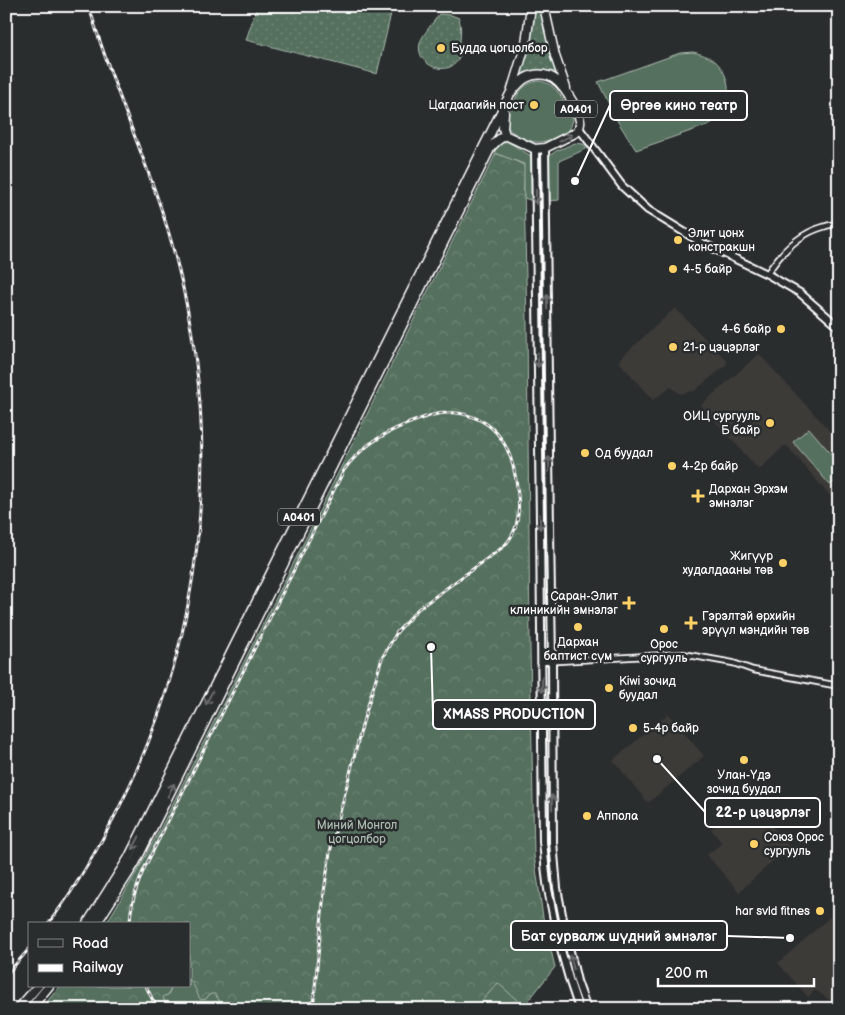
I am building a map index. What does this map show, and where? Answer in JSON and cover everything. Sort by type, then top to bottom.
[{"type":"highway","name":"A0401","points":[[88,922],[128,859],[510,94],[526,43],[531,6]]},
{"type":"highway","name":"A0401","points":[[505,135],[535,148],[545,148],[577,132],[579,128],[578,115],[568,94],[555,56],[544,6]]},
{"type":"highway","name":"A0401","points":[[510,94],[526,78],[537,75],[550,76],[555,79],[568,94]]},
{"type":"highway","name":"A0401","points":[[504,106],[503,128],[505,135]]},
{"type":"highway","name":"A0401","points":[[97,922],[135,863],[491,147],[505,135]]},
{"type":"highway","points":[[18,1009],[36,988]]},
{"type":"highway","points":[[30,1009],[48,988]]},
{"type":"main road","points":[[579,128],[622,186],[648,210],[702,243],[768,274],[800,293],[839,326]]},
{"type":"main road","points":[[535,148],[543,842],[548,887],[556,930],[579,1009]]},
{"type":"main road","points":[[545,148],[553,842],[556,878],[565,930],[577,981],[587,1009]]},
{"type":"street","points":[[768,274],[777,259],[793,241],[814,229],[839,224]]},
{"type":"street","points":[[541,662],[683,654],[839,686]]},
{"type":"shaded area","name":"21-р цэцэрлэг","points":[[675,308],[727,361],[726,365],[693,392],[680,394],[671,387],[653,400],[620,363],[620,359]]},
{"type":"shaded area","name":"ОИЦ сургууль Б байр","points":[[759,354],[839,441],[839,506],[787,446],[784,446],[759,470],[701,405]]},
{"type":"shaded area","points":[[668,714],[704,756],[648,803],[613,760]]},
{"type":"shaded area","name":"Союз Орос сургууль","points":[[749,798],[789,846],[739,892],[707,855],[722,843],[711,829]]},
{"type":"shaded area","points":[[839,909],[839,994],[831,1001],[815,990],[808,997],[778,963]]},
{"type":"green space","points":[[257,6],[389,6],[392,9],[377,74],[246,40]]},
{"type":"green space","points":[[534,6],[541,6],[555,71],[551,73],[538,70],[525,73],[521,71]]},
{"type":"green space","points":[[439,14],[459,18],[461,30],[460,56],[449,67],[442,68],[428,64],[422,58],[420,51],[421,40]]},
{"type":"green space","points":[[693,52],[715,61],[724,74],[727,81],[728,97],[723,112],[708,125],[636,150],[618,122],[598,82],[680,53]]},
{"type":"green space","points":[[545,82],[556,90],[573,119],[570,129],[566,132],[553,139],[536,142],[517,135],[509,129],[506,121],[521,90],[530,83]]},
{"type":"green space","points":[[505,140],[531,156],[533,161],[533,201],[524,198],[524,164],[492,152],[500,141]]},
{"type":"green space","points":[[575,143],[583,144],[588,148],[559,161],[559,200],[549,201],[548,157],[556,151]]},
{"type":"green space","name":"Миний Монгол цогцолбор","points":[[497,151],[525,166],[534,855],[543,917],[555,967],[522,1009],[41,1009],[58,988],[190,988],[190,922],[107,922],[162,825]]},
{"type":"green space","points":[[809,428],[839,463],[839,478],[830,485],[793,442]]},
{"type":"green space","points":[[190,980],[201,1000],[206,999],[211,994],[215,994],[221,1003],[219,1009],[169,1009],[163,998],[168,995],[171,988],[190,988]]},
{"type":"green space","points":[[498,983],[518,1001],[511,1009],[483,1009],[478,1005]]},
{"type":"railway","points":[[49,922],[81,876],[110,825],[142,759],[167,690],[185,620],[197,548],[202,476],[200,404],[191,331],[176,259],[156,195],[110,70],[89,6]]},
{"type":"railway","points":[[130,922],[134,895],[145,867],[344,470],[372,442],[388,432],[427,417],[442,413],[457,413],[484,422],[501,439],[511,459],[517,483],[519,509],[517,523],[512,536],[503,547],[418,609],[397,632],[382,658],[363,722],[330,852],[324,892],[313,1009]]},
{"type":"railway","points":[[6,975],[28,950]]},
{"type":"railway","points":[[147,988],[157,1009]]},
{"type":"place","name":"Будда цогцолбор","points":[[441,48]]},
{"type":"place","name":"Цагдаагийн пост","points":[[534,105]]},
{"type":"place","name":"Өргөө кино театр","points":[[575,181]]},
{"type":"place","name":"Элит цонх констракшн","points":[[678,240]]},
{"type":"place","name":"4-5 байр","points":[[673,269]]},
{"type":"place","name":"4-6 байр","points":[[781,329]]},
{"type":"place","name":"21-р цэцэрлэг","points":[[673,347]]},
{"type":"place","name":"ОИЦ сургууль Б байр","points":[[770,423]]},
{"type":"place","name":"Од буудал","points":[[585,453]]},
{"type":"place","name":"4-2р байр","points":[[672,466]]},
{"type":"place","name":"Дархан Эрхэм эмнэлэг","points":[[698,496]]},
{"type":"place","name":"Жигүүр худалдааны төв","points":[[783,563]]},
{"type":"place","name":"Саран-Элит клиникийн эмнэлэг","points":[[629,603]]},
{"type":"place","name":"Гэрэлтэй өрхийн эрүүл мэндийн төв","points":[[691,623]]},
{"type":"place","name":"Дархан баптист сүм","points":[[578,627]]},
{"type":"place","name":"Орос сургууль","points":[[664,629]]},
{"type":"place","name":"XMASS PRODUCTION","points":[[431,647]]},
{"type":"place","name":"Kiwi зочид буудал","points":[[609,688]]},
{"type":"place","name":"5-4р байр","points":[[633,728]]},
{"type":"place","name":"22-р цэцэрлэг","points":[[657,759]]},
{"type":"place","name":"Улан-Үдэ зочид буудал","points":[[744,760]]},
{"type":"place","name":"Аппола","points":[[587,816]]},
{"type":"place","name":"Союз Орос сургууль","points":[[754,844]]},
{"type":"place","name":"har svld fitnes","points":[[820,911]]},
{"type":"place","name":"Бат сурвалж шүдний эмнэлэг","points":[[790,938]]}]
